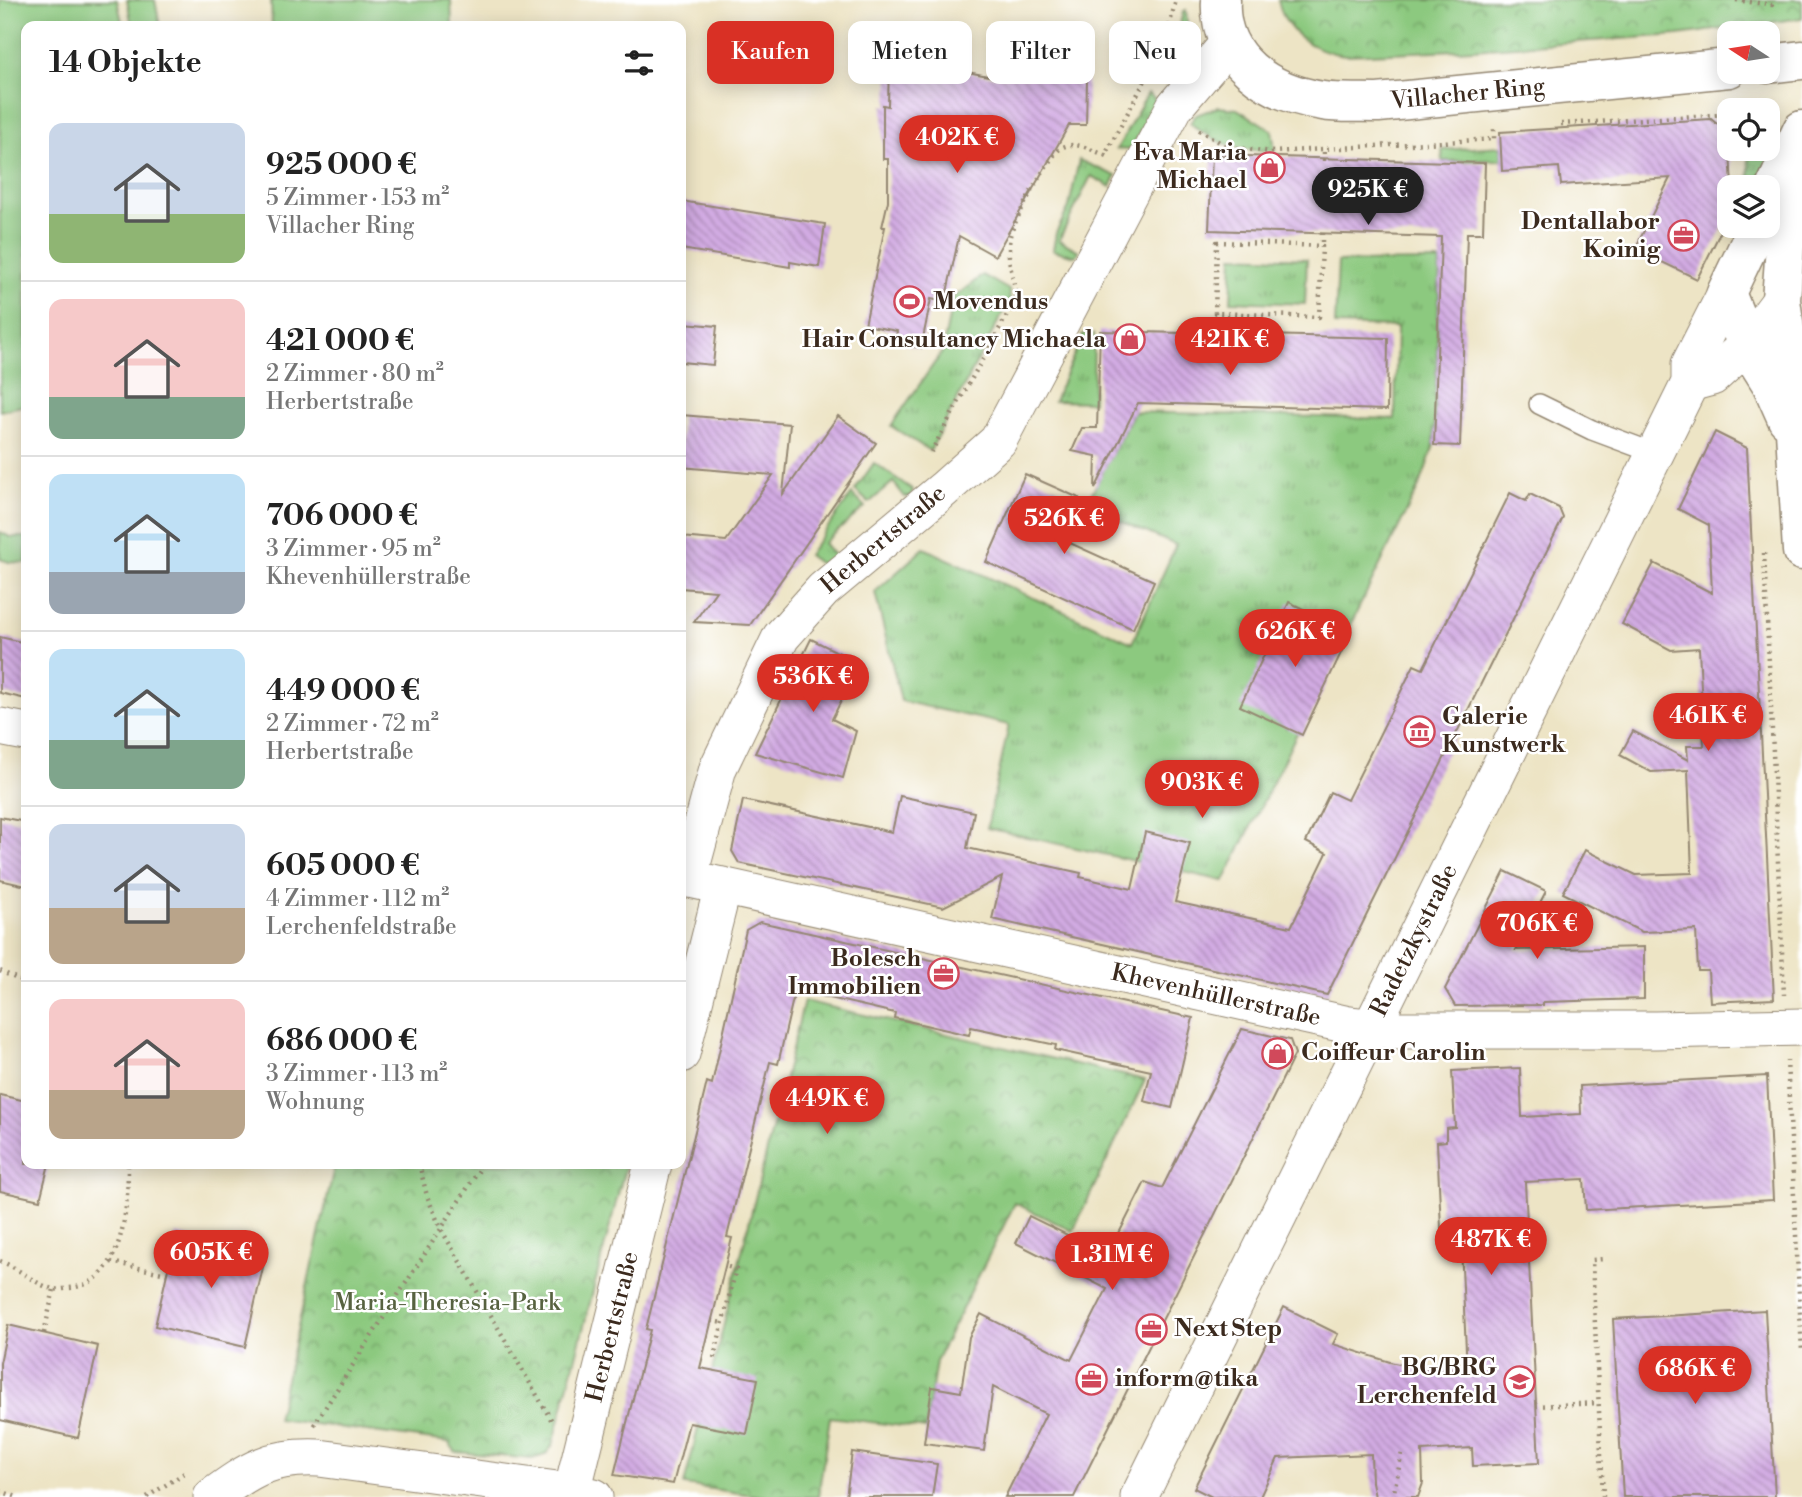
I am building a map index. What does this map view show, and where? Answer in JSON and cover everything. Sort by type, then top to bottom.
[{"type":"street","points":[[1222,0],[1228,44]]},
{"type":"street","name":"Villacher Ring","points":[[1228,44],[1255,75],[1287,93],[1324,102],[1378,103],[1717,69]]},
{"type":"street","name":"Herbertstraße","points":[[686,1000],[697,881],[718,768],[781,637],[823,590],[998,441],[1175,106],[1228,44]]},
{"type":"street","points":[[1780,63],[1802,60]]},
{"type":"street","points":[[1780,179],[1802,130]]},
{"type":"street","points":[[1802,171],[1787,219],[1781,300],[1792,379],[1802,551]]},
{"type":"street","name":"Radetzkystraße","points":[[1139,1497],[1690,383],[1690,364],[1752,238]]},
{"type":"street","points":[[1726,293],[1747,345],[1771,383],[1797,443]]},
{"type":"street","points":[[1690,383],[1712,377],[1747,345],[1781,300]]},
{"type":"street","points":[[0,727],[21,731]]},
{"type":"street","name":"Khevenhüllerstraße","points":[[697,881],[1371,1027],[1421,1030],[1794,1027]]},
{"type":"street","name":"Herbertstraße","points":[[583,1494],[652,1169]]},
{"type":"street","points":[[212,1497],[264,1463],[298,1457],[583,1494]]},
{"type":"lane","points":[[1539,404],[1592,430],[1654,453]]},
{"type":"path","points":[[1170,21],[1176,0]]},
{"type":"path","points":[[1736,0],[1772,5],[1773,0]]},
{"type":"path","points":[[927,459],[1012,306],[1016,296],[1009,256],[1010,236],[1047,166],[1060,147],[1076,144],[1105,155]]},
{"type":"path","points":[[1324,149],[1324,160]]},
{"type":"path","points":[[1322,233],[1322,246],[1319,317],[1214,313],[1217,242],[1322,246]]},
{"type":"path","points":[[1763,542],[1794,1027],[1802,1352]]},
{"type":"path","points":[[0,971],[21,981]]},
{"type":"path","points":[[0,1261],[54,1289],[81,1287],[94,1281],[104,1273],[111,1262],[119,1241],[128,1169]]},
{"type":"path","points":[[420,1169],[427,1196],[441,1229],[555,1426]]},
{"type":"path","points":[[311,1430],[480,1169]]},
{"type":"path","points":[[1603,1497],[1592,1260],[1604,1259]]},
{"type":"path","points":[[111,1262],[167,1274]]},
{"type":"path","points":[[715,1358],[736,1269],[724,1266]]},
{"type":"path","points":[[44,1334],[54,1289]]},
{"type":"path","points":[[711,1321],[723,1324]]},
{"type":"path","points":[[1536,1406],[1599,1404]]},
{"type":"path","points":[[1393,1497],[1402,1452]]},
{"type":"path","points":[[0,1491],[17,1497]]},
{"type":"green space","points":[[0,0],[117,0],[122,21],[21,21],[21,406],[0,411]]},
{"type":"green space","points":[[127,0],[155,0],[159,21],[131,21]]},
{"type":"green space","points":[[271,0],[451,0],[452,21],[272,21]]},
{"type":"green space","points":[[1278,0],[1802,0],[1802,18],[1780,21],[1717,21],[1717,30],[1678,35],[1345,55],[1322,50],[1302,39],[1282,12]]},
{"type":"green space","points":[[1186,10],[1186,21],[1181,21]]},
{"type":"green space","points":[[1148,93],[1157,101],[1130,150],[1117,149]]},
{"type":"green space","points":[[1218,107],[1237,109],[1272,130],[1275,151],[1251,150],[1220,142],[1190,123],[1196,115]]},
{"type":"green space","points":[[1501,146],[1502,160],[1443,161],[1442,150]]},
{"type":"green space","points":[[1079,160],[1116,176],[1111,187],[1091,176],[1059,240],[1079,251],[1075,256],[1053,250],[1056,233],[1069,207]]},
{"type":"green space","points":[[1749,161],[1768,161],[1762,175],[1749,175]]},
{"type":"green space","points":[[1233,256],[1307,259],[1305,304],[1231,301]]},
{"type":"green space","points":[[1440,261],[1434,445],[1421,482],[1224,881],[987,828],[1009,725],[901,701],[875,592],[924,548],[1132,643],[1176,545],[1085,506],[1134,412],[1395,419],[1397,327],[1335,325],[1338,262]]},
{"type":"green space","points":[[983,275],[1009,290],[1010,299],[930,451],[891,426],[942,352],[953,298]]},
{"type":"green space","points":[[1083,334],[1094,334],[1093,402],[1054,401]]},
{"type":"green space","points":[[874,463],[913,490],[911,497],[905,497],[893,482],[869,503],[855,490]]},
{"type":"green space","points":[[852,494],[865,507],[824,543],[837,559],[824,567],[808,555]]},
{"type":"green space","points":[[0,532],[10,537],[21,537],[21,563],[0,559]]},
{"type":"green space","points":[[804,1001],[1145,1080],[1073,1231],[1015,1203],[936,1361],[926,1429],[830,1417],[818,1497],[766,1497],[684,1485]]},
{"type":"green space","name":"Maria-Theresia-Park","points":[[334,1169],[625,1169],[553,1445],[545,1455],[532,1459],[456,1452],[448,1442],[277,1419]]},
{"type":"building","points":[[972,73],[986,76],[986,84],[1087,84],[1086,125],[1069,125],[995,256],[959,236],[945,302],[931,299],[921,348],[895,342],[897,331],[865,325],[888,201],[888,159],[883,159],[883,105],[888,106],[889,84],[972,84]]},
{"type":"building","points":[[1711,119],[1717,124],[1717,161],[1731,161],[1731,175],[1717,175],[1718,238],[1697,279],[1635,249],[1670,178],[1561,185],[1559,167],[1502,171],[1500,132]]},
{"type":"building","points":[[1212,155],[1485,163],[1483,233],[1467,233],[1460,446],[1434,445],[1441,237],[1209,230]]},
{"type":"building","points":[[686,202],[825,224],[819,267],[790,262],[790,267],[686,250]]},
{"type":"building","points":[[686,323],[717,326],[713,365],[686,362]]},
{"type":"building","points":[[1100,331],[1388,338],[1387,410],[1138,403],[1095,489],[1096,456],[1072,451],[1082,428],[1097,428]]},
{"type":"building","points":[[686,415],[790,424],[783,494],[838,416],[876,443],[750,625],[694,622],[716,591],[686,588],[686,537],[726,541],[773,475],[686,467]]},
{"type":"building","points":[[1715,432],[1747,448],[1774,999],[1710,1002],[1708,971],[1698,971],[1696,930],[1642,932],[1563,893],[1585,850],[1636,875],[1692,873],[1688,770],[1651,772],[1620,755],[1633,731],[1688,760],[1687,746],[1704,746],[1699,648],[1671,650],[1622,624],[1654,563],[1712,593],[1709,525],[1678,509]]},
{"type":"building","points":[[1025,474],[1079,498],[1061,539],[1154,581],[1133,629],[986,562]]},
{"type":"building","points":[[1510,493],[1526,501],[1530,494],[1559,508],[1563,518],[1327,995],[992,919],[1002,877],[943,907],[739,863],[732,851],[743,800],[892,832],[900,796],[974,812],[967,848],[1081,873],[1080,877],[1132,889],[1145,832],[1190,843],[1175,902],[1291,927],[1327,853],[1306,842],[1330,792],[1347,800],[1414,665],[1423,669]]},
{"type":"building","points":[[1289,602],[1351,632],[1302,735],[1240,706]]},
{"type":"building","points":[[0,637],[21,642],[21,698],[0,693]]},
{"type":"building","points":[[811,639],[860,663],[832,719],[856,731],[843,778],[755,753]]},
{"type":"building","points":[[0,817],[21,821],[21,885],[0,880]]},
{"type":"building","points":[[1505,871],[1546,891],[1516,950],[1644,947],[1644,999],[1543,1002],[1543,1005],[1455,1006],[1445,989]]},
{"type":"building","points":[[760,922],[1193,1018],[1172,1108],[1144,1101],[1151,1071],[1055,1050],[1056,1045],[971,1027],[969,1035],[894,1018],[895,1013],[795,990],[778,1064],[770,1062],[727,1237],[732,1238],[700,1368],[758,1379],[747,1434],[689,1423],[673,1484],[614,1475],[650,1330],[646,1329],[707,1082],[712,1084],[746,930]]},
{"type":"building","points":[[1242,1029],[1290,1040],[1295,1054],[1074,1497],[1005,1497],[1046,1414],[993,1387],[984,1451],[924,1443],[932,1387],[961,1392],[969,1337],[981,1314],[1071,1360],[1107,1289],[1016,1243],[1029,1216],[1108,1255],[1145,1182],[1162,1188]]},
{"type":"building","points":[[1520,1068],[1522,1117],[1581,1114],[1580,1086],[1767,1076],[1773,1200],[1586,1210],[1584,1179],[1525,1182],[1539,1463],[1473,1466],[1472,1448],[1422,1451],[1423,1483],[1418,1497],[1375,1497],[1371,1454],[1278,1458],[1260,1497],[1212,1497],[1194,1488],[1284,1307],[1338,1334],[1333,1344],[1421,1369],[1467,1370],[1460,1227],[1441,1228],[1437,1142],[1446,1141],[1446,1128],[1455,1127],[1452,1071]]},
{"type":"building","points":[[0,1095],[21,1100],[21,1169],[48,1169],[40,1200],[0,1191]]},
{"type":"building","points":[[176,1234],[266,1254],[245,1347],[155,1326]]},
{"type":"building","points":[[1765,1310],[1775,1497],[1623,1497],[1613,1319]]},
{"type":"building","points":[[8,1325],[98,1346],[78,1438],[0,1420],[0,1363]]},
{"type":"building","points":[[852,1452],[937,1464],[932,1497],[846,1497]]},
{"type":"place","name":"Eva Maria Michael","points":[[1270,167]]},
{"type":"place","name":"Dentallabor Koinig","points":[[1683,236]]},
{"type":"place","name":"Movendus","points":[[910,302]]},
{"type":"place","name":"Hair Consultancy Michaela","points":[[1129,340]]},
{"type":"place","name":"Galerie Kunstwerk","points":[[1419,731]]},
{"type":"place","name":"Bolesch Immobilien","points":[[944,973]]},
{"type":"place","name":"Coiffeur Carolin","points":[[1278,1053]]},
{"type":"place","name":"Next Step","points":[[1151,1329]]},
{"type":"place","name":"inform@tika","points":[[1092,1379]]},
{"type":"place","name":"BG/BRG Lerchenfeld","points":[[1520,1382]]}]
